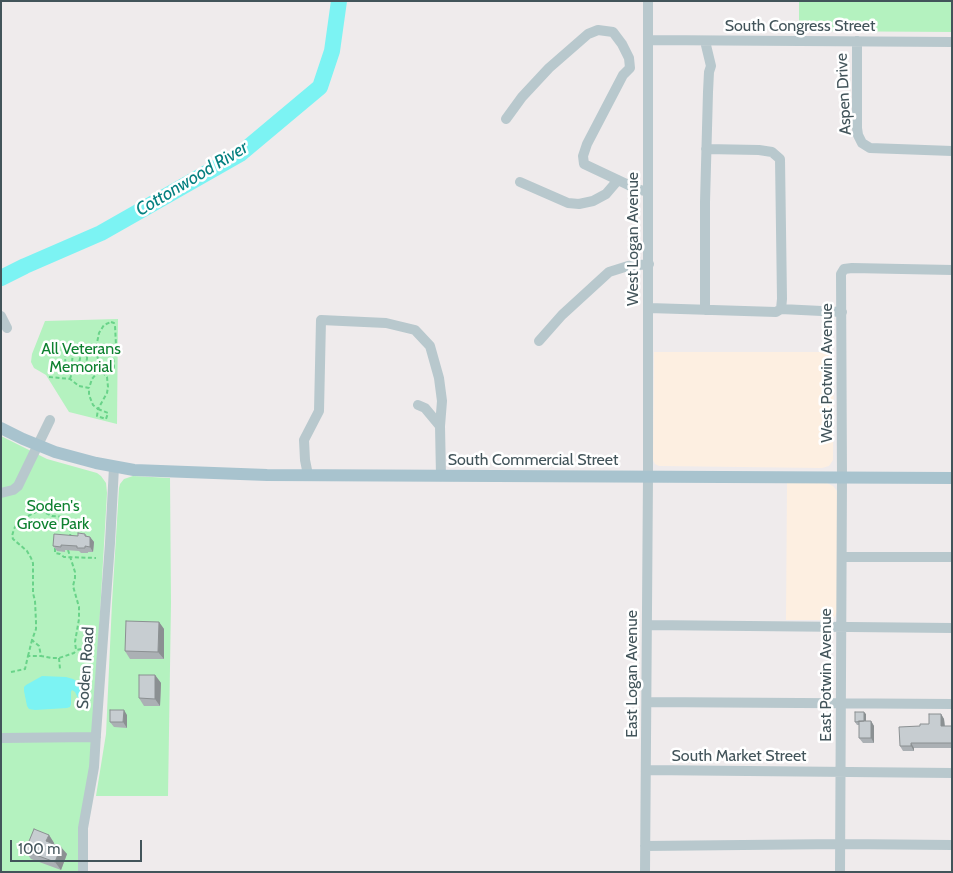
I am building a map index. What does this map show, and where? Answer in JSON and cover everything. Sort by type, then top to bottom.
[{"type":"main road","name":"South Commercial Street","points":[[1,428],[55,452],[79,460],[114,467],[143,470],[267,475],[952,478]]},
{"type":"street","name":"West Logan Avenue","points":[[648,1],[648,477]]},
{"type":"street","points":[[506,119],[522,97],[549,68],[588,34],[598,30],[613,32],[630,58],[630,68],[623,75],[587,144],[583,156],[584,164],[637,189],[648,192]]},
{"type":"street","name":"South Congress Street","points":[[648,40],[952,42]]},
{"type":"street","points":[[705,41],[711,66],[709,72],[706,149],[705,310]]},
{"type":"street","name":"Aspen Drive","points":[[857,41],[857,128],[862,143],[870,148],[952,151]]},
{"type":"street","points":[[630,68],[648,71]]},
{"type":"street","points":[[706,149],[759,150],[772,152],[780,159],[782,299],[780,309]]},
{"type":"street","points":[[520,182],[568,203],[579,204],[593,201],[606,194],[618,180]]},
{"type":"street","points":[[540,341],[562,316],[609,272],[628,266],[648,264]]},
{"type":"street","name":"West Potwin Avenue","points":[[842,478],[842,274],[844,269],[952,270]]},
{"type":"street","points":[[649,308],[776,312],[780,309],[842,312]]},
{"type":"street","points":[[1,316],[7,328]]},
{"type":"street","points":[[308,475],[304,440],[319,411],[321,320],[386,322],[415,330],[430,346],[439,378],[442,402],[440,426],[441,476]]},
{"type":"street","points":[[418,406],[425,408],[440,426]]},
{"type":"street","points":[[1,493],[13,490],[18,486],[50,420]]},
{"type":"street","name":"Soden Road","points":[[83,872],[83,828],[96,737],[114,467]]},
{"type":"street","name":"East Logan Avenue","points":[[645,872],[648,477]]},
{"type":"street","name":"East Potwin Avenue","points":[[840,872],[842,478]]},
{"type":"street","points":[[842,557],[952,557]]},
{"type":"street","points":[[647,625],[952,628]]},
{"type":"street","points":[[647,702],[952,704]]},
{"type":"street","points":[[1,738],[96,737]]},
{"type":"street","name":"South Market Street","points":[[646,770],[952,772]]},
{"type":"street","points":[[645,846],[952,845]]},
{"type":"path","points":[[107,378],[112,371],[114,367],[113,356],[116,346],[115,326],[114,323],[110,322],[104,325],[99,333],[97,355],[102,368],[112,371]]},
{"type":"path","points":[[80,370],[85,364],[87,354],[85,350],[73,348],[66,354],[66,365],[69,368],[88,372],[94,371],[99,363]]},
{"type":"path","points":[[78,353],[80,348]]},
{"type":"path","points":[[75,362],[72,362],[73,353],[78,353]]},
{"type":"path","points":[[75,362],[79,363],[81,354],[78,353]]},
{"type":"path","points":[[70,379],[75,362]]},
{"type":"path","points":[[102,372],[107,378],[108,387],[107,394],[98,409],[97,416],[106,419],[108,413],[98,409],[93,406],[89,395],[92,379],[97,373],[105,369]]},
{"type":"path","points":[[49,377],[70,379],[79,386],[89,388]]},
{"type":"path","points":[[11,672],[25,669],[36,629],[32,558],[12,536],[15,525],[24,518],[38,512],[65,517],[71,524],[68,552],[75,578],[73,586],[79,607],[76,650]]},
{"type":"path","points":[[55,545],[55,553],[64,557],[96,558]]},
{"type":"path","points":[[32,640],[39,646],[41,656]]},
{"type":"path","points":[[28,656],[58,658],[74,653],[76,650],[103,650]]},
{"type":"path","points":[[58,658],[60,669]]},
{"type":"shaded area","points":[[654,352],[834,352],[833,460],[829,466],[822,468],[659,466],[655,464],[653,460]]},
{"type":"shaded area","points":[[787,483],[827,483],[837,491],[837,612],[834,618],[829,620],[786,620]]},
{"type":"green space","points":[[799,1],[952,1],[952,32],[799,31]]},
{"type":"green space","name":"All Veterans Memorial","points":[[118,319],[117,424],[69,412],[46,375],[34,368],[31,362],[32,354],[45,321]]},
{"type":"green space","name":"Soden's Grove Park","points":[[1,436],[47,459],[97,473],[106,483],[107,493],[92,750],[79,872],[1,872]]},
{"type":"green space","name":"Soden's Grove Park","points":[[133,476],[170,478],[171,603],[168,796],[96,796],[106,734],[119,488],[124,479]]},
{"type":"water","points":[[42,676],[66,677],[80,683],[84,691],[82,701],[79,700],[72,690],[70,707],[29,709],[24,687]]},
{"type":"building","points":[[78,533],[90,537],[90,547],[53,546],[54,534],[78,536]]},
{"type":"building","points":[[126,621],[159,622],[158,652],[125,651]]},
{"type":"building","points":[[139,675],[155,675],[155,699],[139,698]]},
{"type":"building","points":[[110,710],[124,710],[123,722],[110,722]]},
{"type":"building","points":[[855,712],[864,712],[864,721],[855,722]]},
{"type":"building","points":[[929,714],[941,714],[941,726],[952,726],[952,742],[911,743],[911,746],[900,746],[899,727],[929,724]]},
{"type":"building","points":[[859,721],[871,721],[871,738],[859,738]]},
{"type":"building","points":[[34,829],[49,835],[46,841],[61,847],[55,862],[25,851]]},
{"type":"waterway","name":"Cottonwood River","points":[[1,278],[101,233],[240,154],[320,87],[332,51],[339,1]]}]
